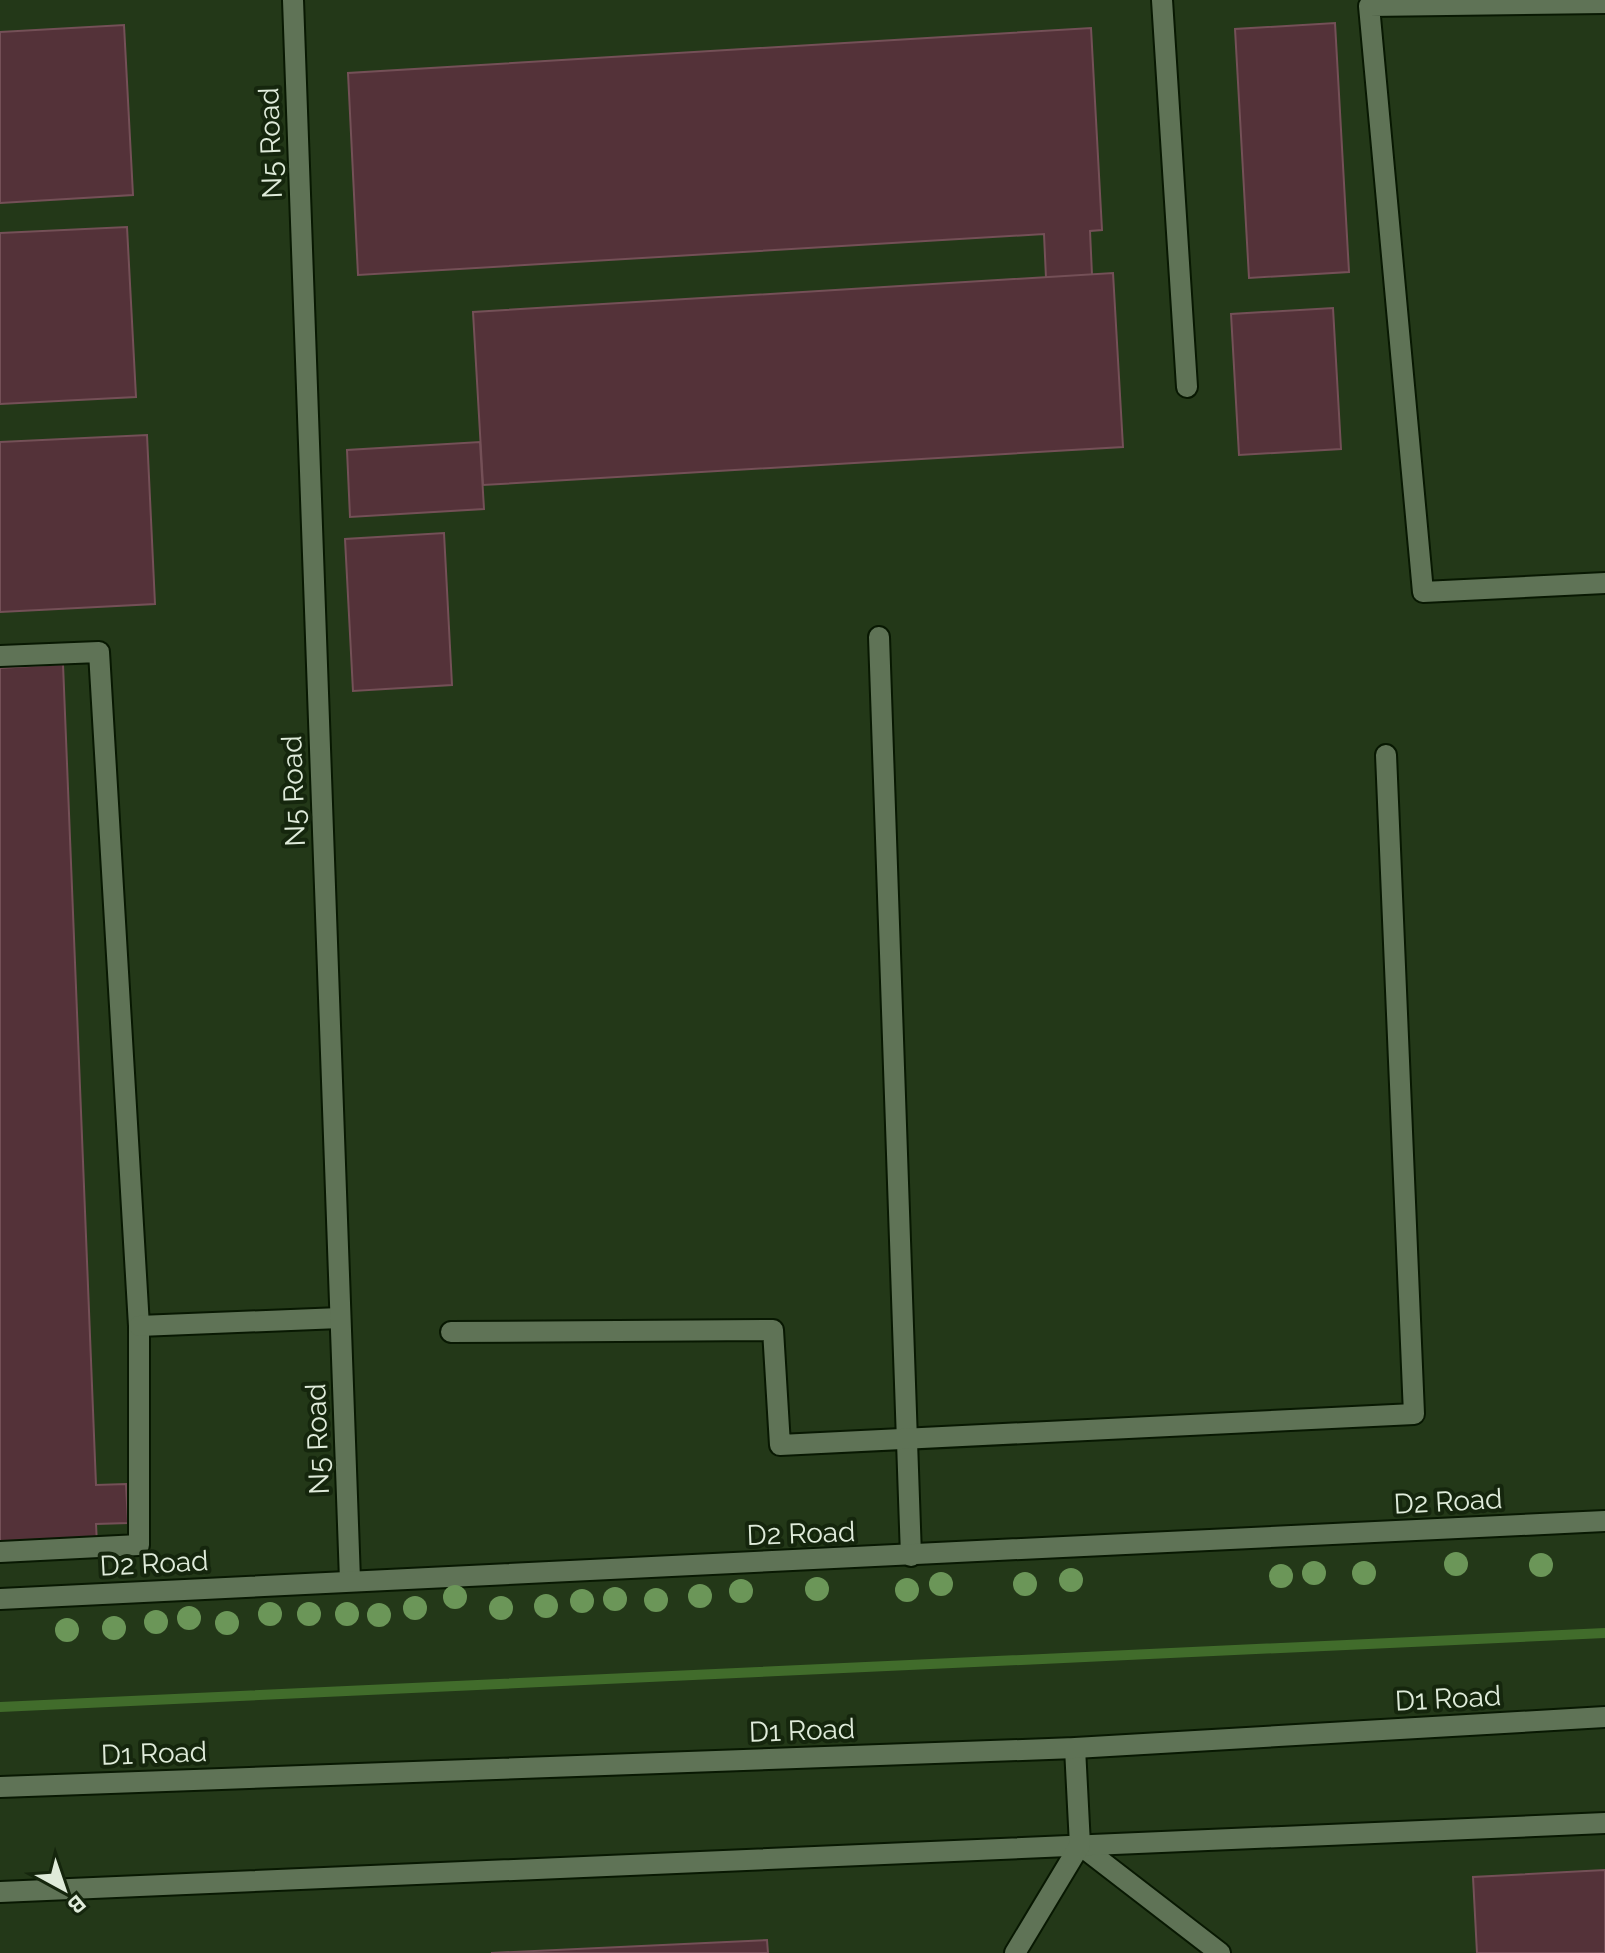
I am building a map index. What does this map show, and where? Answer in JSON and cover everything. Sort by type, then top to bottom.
[{"type":"street","name":"N5 Road","points":[[293,0],[350,1580]]},
{"type":"street","points":[[1162,0],[1187,387]]},
{"type":"street","points":[[1605,3],[1369,6],[1423,592],[1605,583]]},
{"type":"street","points":[[879,637],[911,1556]]},
{"type":"street","points":[[0,656],[99,652],[139,1326],[139,1545],[0,1552]]},
{"type":"street","points":[[451,1332],[773,1330],[780,1445],[1414,1414],[1386,755]]},
{"type":"street","points":[[139,1326],[340,1318]]},
{"type":"street","name":"D2 Road","points":[[0,1599],[1605,1521]]},
{"type":"street","name":"D1 Road","points":[[0,1787],[1075,1748],[1605,1717]]},
{"type":"street","points":[[1015,1953],[1080,1845],[1075,1748]]},
{"type":"street","points":[[0,1892],[1605,1823]]},
{"type":"street","points":[[1080,1845],[1220,1953]]},
{"type":"shaded area","points":[[0,0],[1605,0],[1605,1953],[0,1953]]},
{"type":"building","points":[[1335,23],[1349,272],[1249,278],[1235,29]]},
{"type":"building","points":[[124,25],[133,195],[0,203],[0,32]]},
{"type":"building","points":[[1091,28],[1102,230],[1090,231],[1092,275],[1046,278],[1044,234],[358,275],[348,73]]},
{"type":"building","points":[[127,227],[136,397],[0,404],[0,233]]},
{"type":"building","points":[[1113,273],[1123,447],[483,485],[473,312]]},
{"type":"building","points":[[1333,308],[1341,449],[1239,455],[1231,314]]},
{"type":"building","points":[[147,435],[155,604],[0,612],[0,442]]},
{"type":"building","points":[[480,442],[484,509],[350,517],[347,450]]},
{"type":"building","points":[[444,533],[452,685],[353,691],[345,539]]},
{"type":"building","points":[[63,664],[96,1485],[126,1484],[128,1523],[96,1524],[97,1544],[0,1548],[0,668]]},
{"type":"building","points":[[1605,1870],[1605,1953],[1477,1953],[1473,1877]]},
{"type":"building","points":[[767,1940],[768,1953],[491,1953]]},
{"type":"waterway","points":[[0,1707],[1605,1633]]}]
